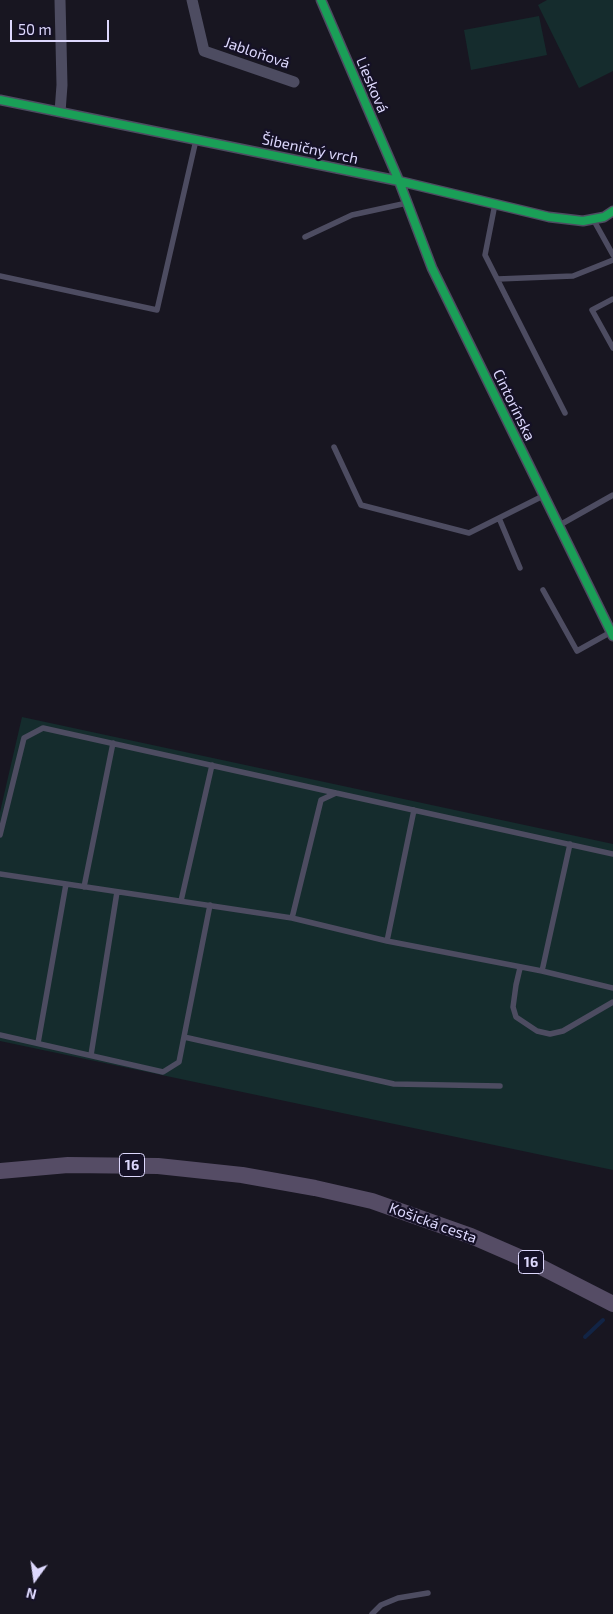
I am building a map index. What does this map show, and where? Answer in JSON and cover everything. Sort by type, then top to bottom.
[{"type":"main road","name":"Košická cesta","points":[[0,1171],[68,1165],[114,1164],[190,1168],[242,1175],[344,1194],[372,1201],[446,1226],[533,1263],[613,1304]]},
{"type":"street","points":[[60,0],[62,85],[60,112]]},
{"type":"street","name":"Jabloňová","points":[[192,0],[204,51],[294,82]]},
{"type":"street","name":"Liesková","points":[[321,0],[399,182]]},
{"type":"street","name":"Šibeničný vrch","points":[[0,100],[399,182],[550,217],[583,221],[604,217],[612,213]]},
{"type":"street","name":"Cintorínska","points":[[399,182],[432,268],[612,633]]},
{"type":"lane","points":[[0,276],[157,310],[196,140]]},
{"type":"lane","points":[[305,237],[352,215],[407,203]]},
{"type":"lane","points":[[495,204],[485,255],[565,413]]},
{"type":"lane","points":[[593,219],[613,255]]},
{"type":"lane","points":[[498,280],[573,276],[613,260]]},
{"type":"lane","points":[[613,299],[592,310],[613,348]]},
{"type":"lane","points":[[334,447],[361,504],[469,533],[543,496]]},
{"type":"lane","points":[[558,526],[613,495]]},
{"type":"lane","points":[[499,518],[520,568]]},
{"type":"lane","points":[[543,590],[577,651],[612,633]]},
{"type":"lane","points":[[0,836],[24,738],[43,728],[613,854]]},
{"type":"lane","points":[[84,887],[113,743]]},
{"type":"lane","points":[[181,901],[212,765]]},
{"type":"lane","points":[[292,918],[321,800],[336,793]]},
{"type":"lane","points":[[387,941],[414,810]]},
{"type":"lane","points":[[542,971],[570,844]]},
{"type":"lane","points":[[0,874],[292,918],[387,941],[542,971],[613,988]]},
{"type":"lane","points":[[38,1043],[66,884]]},
{"type":"lane","points":[[91,1055],[117,892]]},
{"type":"lane","points":[[0,1035],[163,1072],[179,1062],[210,905]]},
{"type":"lane","points":[[520,968],[513,1007],[516,1017],[536,1031],[550,1034],[563,1031],[613,1002]]},
{"type":"lane","points":[[184,1037],[394,1084],[500,1086]]},
{"type":"lane","points":[[372,1614],[381,1605],[398,1598],[428,1593]]},
{"type":"green space","points":[[547,0],[613,0],[613,71],[579,88],[538,5]]},
{"type":"green space","points":[[539,16],[547,55],[471,70],[464,30]]},
{"type":"green space","points":[[22,717],[613,844],[613,1170],[0,1041],[0,812]]},
{"type":"waterway","points":[[585,1337],[603,1320]]},
{"type":"cycle path","points":[[321,0],[399,181],[432,268],[613,636]]},
{"type":"cycle path","points":[[0,100],[399,181],[549,217],[583,221],[604,217],[613,211]]}]
